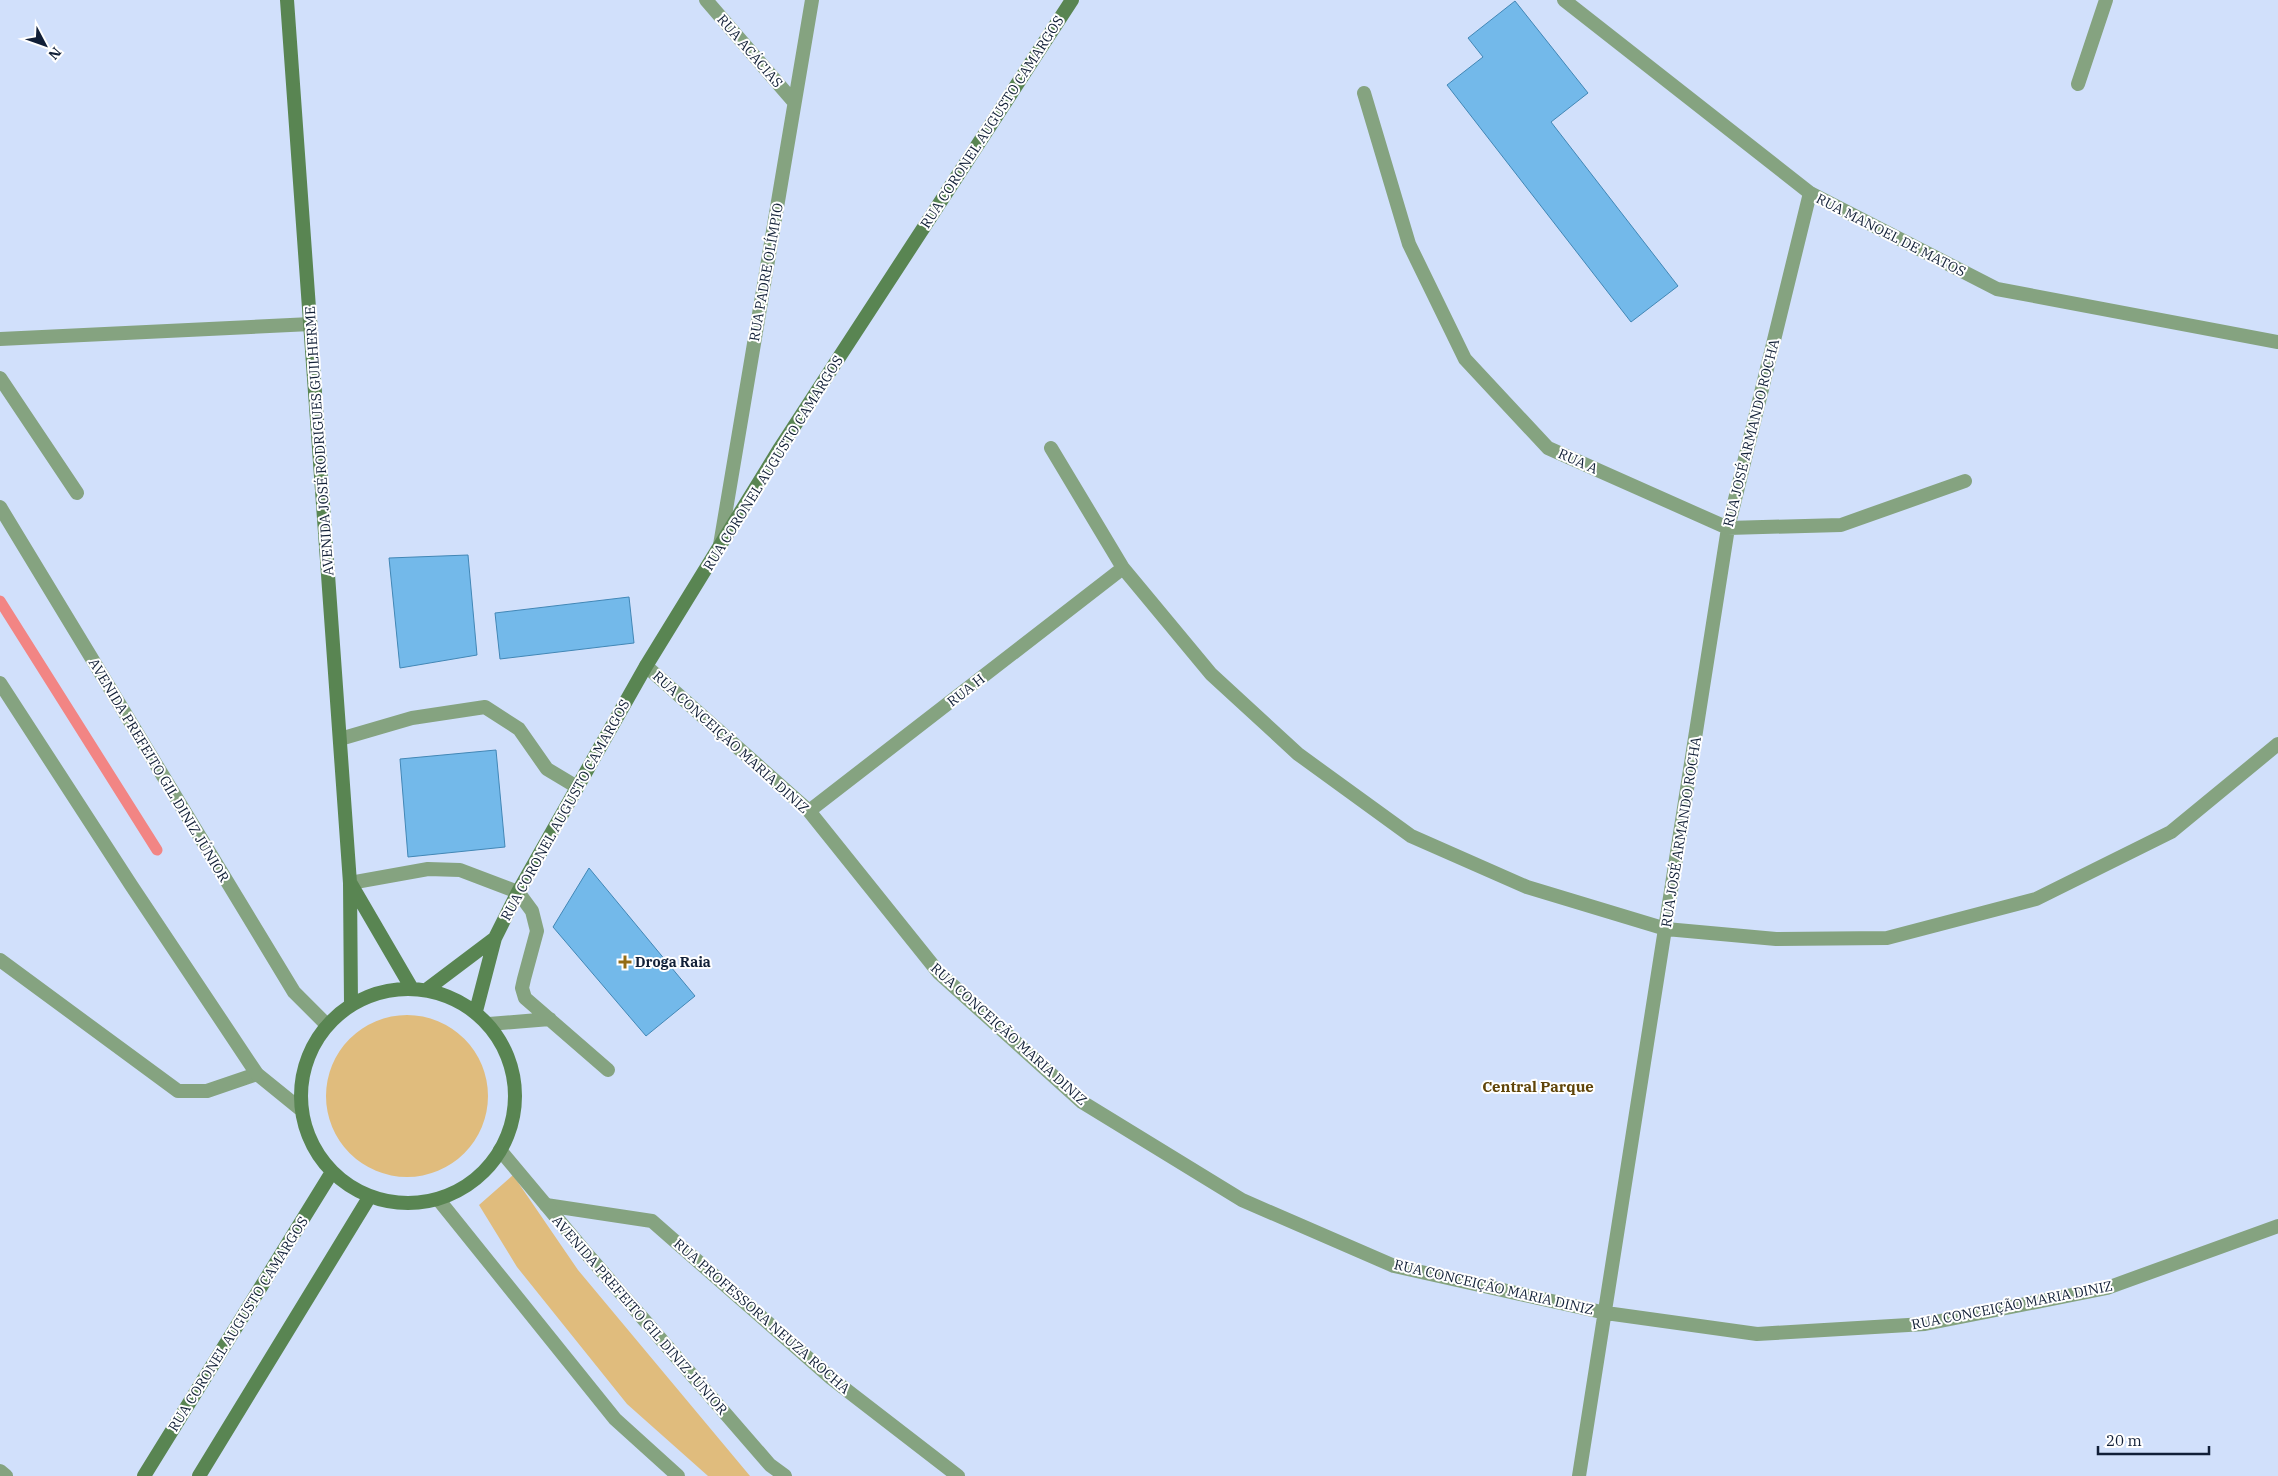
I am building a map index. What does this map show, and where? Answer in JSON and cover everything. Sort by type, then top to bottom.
[{"type":"main road","name":"AVENIDA JOSÉ RODRIGUES GUILHERME","points":[[288,0],[350,883],[351,1005]]},
{"type":"main road","name":"RUA CORONEL AUGUSTO CAMARGOS","points":[[476,1011],[495,938],[518,892],[646,666],[780,448],[1072,0]]},
{"type":"main road","name":"AVENIDA JOSÉ RODRIGUES GUILHERME","points":[[350,883],[411,987]]},
{"type":"main road","name":"RUA CORONEL AUGUSTO CAMARGOS","points":[[426,990],[495,938]]},
{"type":"main road","points":[[411,987],[454,997],[476,1011],[489,1024],[508,1055],[515,1090],[511,1126],[500,1150],[496,1158],[472,1183],[438,1199],[406,1204],[370,1196],[341,1181],[318,1156],[304,1124],[300,1108],[308,1056],[327,1025],[351,1005],[390,990],[411,987]]},
{"type":"main road","name":"RUA CORONEL AUGUSTO CAMARGOS","points":[[144,1476],[332,1172]]},
{"type":"main road","points":[[199,1476],[370,1196]]},
{"type":"street","name":"RUA ACÁCIAS","points":[[706,0],[794,102]]},
{"type":"street","name":"RUA PADRE OLÍMPIO","points":[[720,545],[812,0]]},
{"type":"street","name":"RUA MANOEL DE MATOS","points":[[1564,0],[1810,193],[1997,289],[2278,342]]},
{"type":"street","points":[[2078,84],[2106,0]]},
{"type":"street","name":"RUA A","points":[[1364,93],[1409,244],[1465,359],[1548,448],[1728,528],[1841,525],[1965,481]]},
{"type":"street","name":"RUA JOSÉ ARMANDO ROCHA","points":[[1579,1476],[1728,528],[1810,193]]},
{"type":"street","points":[[0,339],[311,324]]},
{"type":"street","points":[[0,378],[77,493]]},
{"type":"street","points":[[1051,448],[1123,568],[1211,674],[1298,754],[1411,836],[1527,887],[1666,930],[1776,939],[1887,938],[2036,899],[2171,832],[2278,744]]},
{"type":"street","name":"AVENIDA PREFEITO GIL DINIZ JÚNIOR","points":[[0,507],[294,992],[327,1025]]},
{"type":"street","name":"RUA H","points":[[809,812],[1123,568]]},
{"type":"street","name":"RUA CONCEIÇÃO MARIA DINIZ","points":[[646,666],[809,812],[939,974],[1082,1102],[1242,1200],[1394,1266],[1606,1313],[1756,1334],[1925,1324],[2107,1288],[2278,1226]]},
{"type":"street","points":[[0,683],[257,1074],[300,1108]]},
{"type":"street","points":[[340,739],[412,718],[486,707],[519,729],[546,768],[577,788]]},
{"type":"street","points":[[350,883],[428,869],[460,870],[518,892],[532,911],[537,931],[522,988],[524,998],[608,1070]]},
{"type":"street","points":[[0,960],[178,1091],[207,1091],[257,1074]]},
{"type":"street","points":[[489,1024],[550,1019]]},
{"type":"street","name":"AVENIDA PREFEITO GIL DINIZ JÚNIOR","points":[[500,1150],[770,1465],[785,1476]]},
{"type":"street","points":[[438,1199],[615,1419],[678,1476]]},
{"type":"street","name":"RUA PROFESSORA NEUZA ROCHA","points":[[546,1205],[652,1221],[831,1378],[958,1476]]},
{"type":"street","points":[[0,1472],[6,1476]]},
{"type":"shaded area","points":[[399,1015],[415,1015],[438,1021],[458,1033],[470,1045],[482,1065],[488,1088],[488,1104],[482,1127],[470,1147],[458,1159],[438,1171],[415,1177],[399,1177],[376,1171],[356,1159],[344,1147],[332,1127],[326,1104],[326,1088],[332,1065],[344,1045],[356,1033],[376,1021]]},
{"type":"shaded area","points":[[513,1175],[578,1270],[750,1476],[708,1476],[627,1404],[517,1267],[479,1205]]},
{"type":"building","points":[[1515,1],[1588,93],[1551,122],[1678,286],[1631,322],[1447,85],[1483,57],[1468,38]]},
{"type":"building","points":[[468,555],[477,655],[400,668],[389,558]]},
{"type":"building","points":[[629,597],[634,643],[500,659],[495,613]]},
{"type":"building","points":[[496,750],[505,847],[408,857],[400,759]]},
{"type":"building","name":"Droga Raia","points":[[589,868],[695,996],[646,1036],[553,927]]},
{"type":"waterway","points":[[0,601],[157,850]]},
{"type":"place","name":"Droga Raia","points":[[625,962]]},
{"type":"district","name":"Central Parque","points":[[1538,1087]]}]
